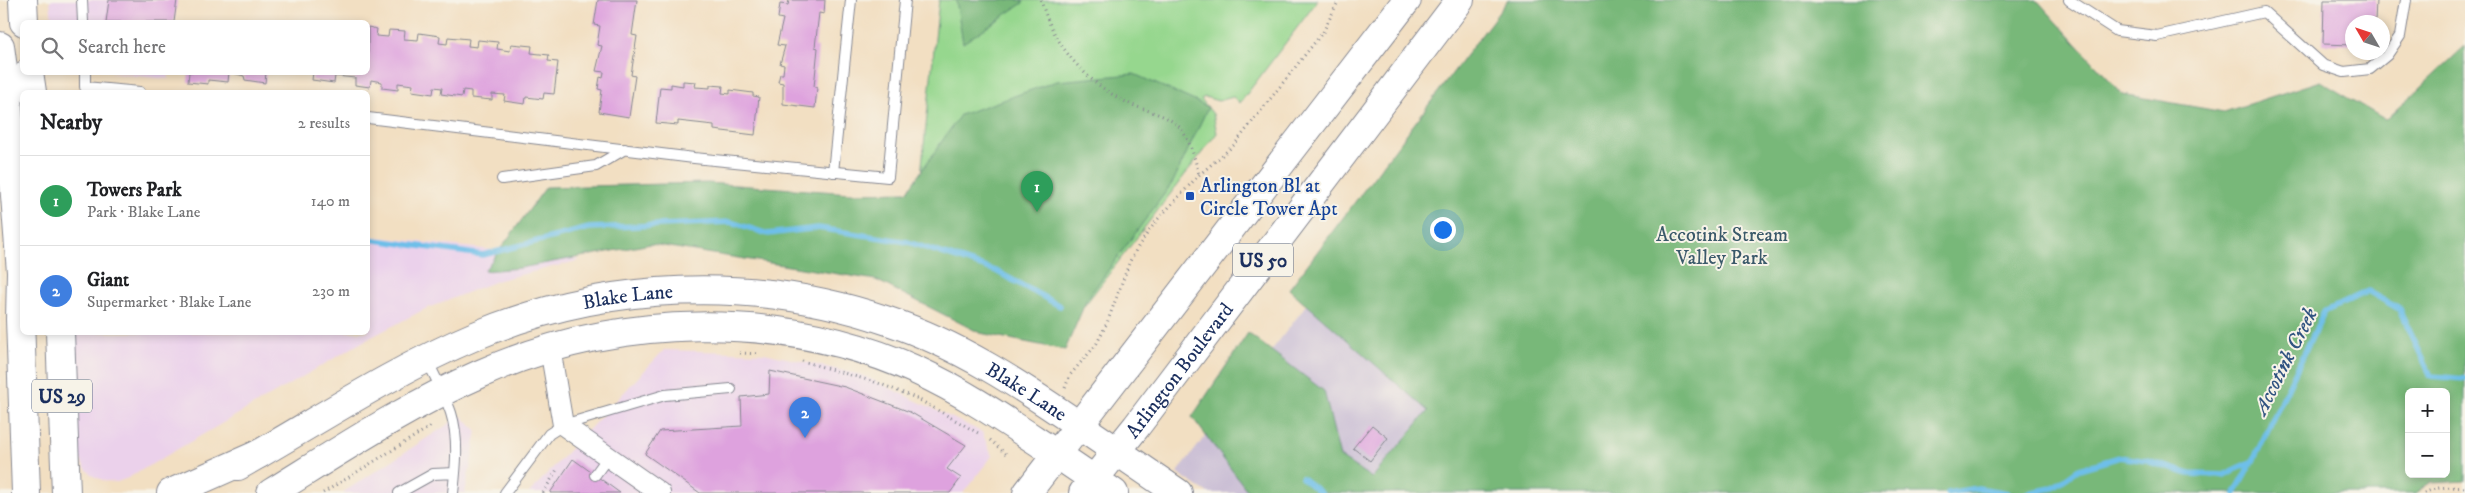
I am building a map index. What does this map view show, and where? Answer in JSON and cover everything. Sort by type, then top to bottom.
[{"type":"main road","points":[[24,0],[24,20]]},
{"type":"main road","name":"US 50","points":[[1027,493],[1407,0]]},
{"type":"main road","name":"Arlington Boulevard","points":[[1116,452],[1354,142],[1460,0]]},
{"type":"main road","name":"US 29","points":[[0,46],[8,107],[20,259]]},
{"type":"main road","points":[[29,75],[32,90]]},
{"type":"main road","name":"Blake Lane","points":[[191,493],[301,428],[426,359],[476,335],[506,324],[587,302],[668,292],[715,290],[763,293],[810,300],[888,321],[923,335],[991,368],[1178,493]]},
{"type":"main road","name":"Blake Lane","points":[[271,493],[404,412],[480,373],[550,348],[620,333],[690,326],[758,329],[819,338],[850,346],[918,371],[984,407],[1058,455],[1097,488]]},
{"type":"main road","name":"US 29","points":[[21,335],[26,493]]},
{"type":"main road","name":"US 29","points":[[60,335],[66,493]]},
{"type":"main road","name":"US 50","points":[[1097,488],[1116,452]]},
{"type":"main road","points":[[171,493],[259,454]]},
{"type":"main road","points":[[65,459],[73,482],[81,493]]},
{"type":"street","points":[[550,348],[563,425],[660,493]]},
{"type":"lane","points":[[82,0],[83,20]]},
{"type":"lane","points":[[833,172],[851,0]]},
{"type":"lane","points":[[370,118],[625,149],[888,177],[905,0]]},
{"type":"lane","points":[[2068,0],[2117,31],[2157,36],[2264,12],[2323,65],[2344,72],[2370,69],[2387,55],[2400,36],[2406,0]]},
{"type":"lane","points":[[85,75],[85,86],[90,90]]},
{"type":"lane","points":[[502,179],[596,166],[625,149]]},
{"type":"lane","points":[[426,359],[451,412],[454,427],[455,473],[453,493]]},
{"type":"lane","points":[[505,493],[548,434],[563,425],[664,395],[730,389]]},
{"type":"lane","points":[[595,475],[608,457]]},
{"type":"lane","points":[[399,493],[433,474],[455,473]]},
{"type":"path","points":[[1041,0],[1057,40],[1089,77],[1115,96],[1167,118],[1181,128],[1191,148],[1199,175]]},
{"type":"path","points":[[1065,388],[1070,375],[1096,345],[1107,323],[1130,261],[1139,244],[1157,220],[1199,175],[1234,145],[1323,32],[1340,0]]},
{"type":"path","points":[[738,353],[767,355]]},
{"type":"path","points":[[794,359],[878,383],[916,398],[989,440],[1006,454]]},
{"type":"path","points":[[323,493],[424,431]]},
{"type":"path","points":[[543,493],[558,468]]},
{"type":"path","points":[[2424,493],[2440,488],[2465,488]]},
{"type":"shaded area","points":[[50,0],[177,0],[174,20],[52,20]]},
{"type":"shaded area","points":[[127,75],[169,75],[168,79]]},
{"type":"shaded area","points":[[370,236],[581,260],[499,280],[423,310],[364,341],[128,478],[117,482],[105,481],[93,476],[85,468],[79,457],[71,335],[370,335]]},
{"type":"shaded area","points":[[1312,298],[1453,407],[1385,493],[1208,493],[1177,473]]},
{"type":"shaded area","points":[[664,350],[764,353],[862,375],[982,432],[992,456],[963,493],[529,493]]},
{"type":"shaded area","points":[[461,416],[477,431],[465,493],[342,493]]},
{"type":"green space","points":[[939,0],[1318,0],[1240,103],[1233,97],[1218,101],[1205,97],[1201,99],[1213,114],[1217,133],[1062,335],[909,291]]},
{"type":"green space","points":[[956,0],[1023,0],[1023,3],[963,43]]},
{"type":"green space","name":"Accotink Stream Valley Park","points":[[1508,0],[2037,0],[2122,94],[2224,112],[2320,81],[2386,120],[2465,46],[2465,481],[2430,483],[2415,493],[1249,493],[1192,417],[1248,333],[1324,391],[1340,457],[1372,478],[1428,411],[1289,289]]},
{"type":"green space","points":[[1134,74],[1208,107],[1173,182],[1087,299],[1065,350],[980,333],[876,280],[651,244],[520,268],[484,271],[546,187],[707,183],[851,193],[907,192],[960,115],[1057,81]]},
{"type":"building","points":[[109,0],[177,0],[174,20],[106,20]]},
{"type":"building","points":[[598,0],[637,0],[632,35],[637,36],[631,75],[635,76],[629,117],[599,112],[602,90],[598,89],[600,77],[603,78],[604,72],[596,71],[602,46],[597,45],[600,26],[594,25]]},
{"type":"building","points":[[789,0],[825,0],[824,14],[819,13],[815,47],[818,48],[814,87],[817,87],[815,108],[783,104],[783,83],[778,82],[780,74],[783,74],[784,65],[780,64],[785,46],[777,45],[783,19],[778,18],[780,4],[788,5]]},
{"type":"building","points":[[2324,0],[2376,0],[2375,15],[2345,15],[2345,45],[2323,44]]},
{"type":"building","points":[[370,27],[377,29],[376,36],[388,37],[389,30],[405,31],[404,39],[418,40],[419,33],[440,36],[439,43],[447,44],[448,37],[469,39],[468,46],[477,47],[478,40],[498,42],[497,49],[510,51],[511,44],[532,46],[531,53],[549,55],[548,61],[558,62],[554,94],[544,93],[543,99],[526,97],[525,104],[504,101],[505,95],[492,94],[492,100],[471,98],[471,91],[463,90],[462,97],[441,94],[442,88],[434,87],[433,94],[412,91],[413,85],[398,83],[398,90],[382,88],[382,82],[371,80],[370,87],[355,85],[355,78],[335,76],[334,83],[312,80],[313,75],[370,75]]},
{"type":"building","points":[[189,75],[229,75],[228,82],[208,80],[208,84],[188,82]]},
{"type":"building","points":[[240,75],[266,75],[265,83],[245,80],[244,76]]},
{"type":"building","points":[[683,81],[696,82],[695,87],[710,88],[710,85],[723,86],[722,93],[730,94],[730,90],[753,93],[753,96],[759,97],[755,135],[714,130],[714,125],[678,121],[678,125],[656,123],[660,87],[671,88],[671,84],[683,86]]},
{"type":"building","points":[[770,371],[845,387],[910,412],[966,445],[947,469],[961,478],[950,493],[700,493],[645,454],[660,431],[742,426],[741,397],[769,394]]},
{"type":"building","points":[[1372,425],[1388,438],[1370,461],[1353,448]]},
{"type":"building","points":[[573,459],[620,493],[550,493]]},
{"type":"waterway","points":[[370,239],[483,255],[589,228],[731,222],[768,234],[818,228],[908,242],[996,271],[1060,306]]},
{"type":"waterway","name":"Accotink Creek","points":[[2027,493],[2052,488],[2079,469],[2120,457],[2147,461],[2189,474],[2224,475],[2253,461],[2324,312],[2368,291],[2399,309],[2431,376],[2465,379]]},
{"type":"waterway","name":"Accotink Creek","points":[[2235,493],[2252,462]]},
{"type":"waterway","points":[[1302,478],[1321,493]]},
{"type":"waterway","name":"Accotink Creek","points":[[1947,493],[1978,488],[2008,493]]},
{"type":"place","name":"Arlington Bl at Circle Tower Apt","points":[[1190,196]]},
{"type":"place","name":"Towers Park","points":[[1037,212]]},
{"type":"place","name":"Giant","points":[[805,438]]}]
